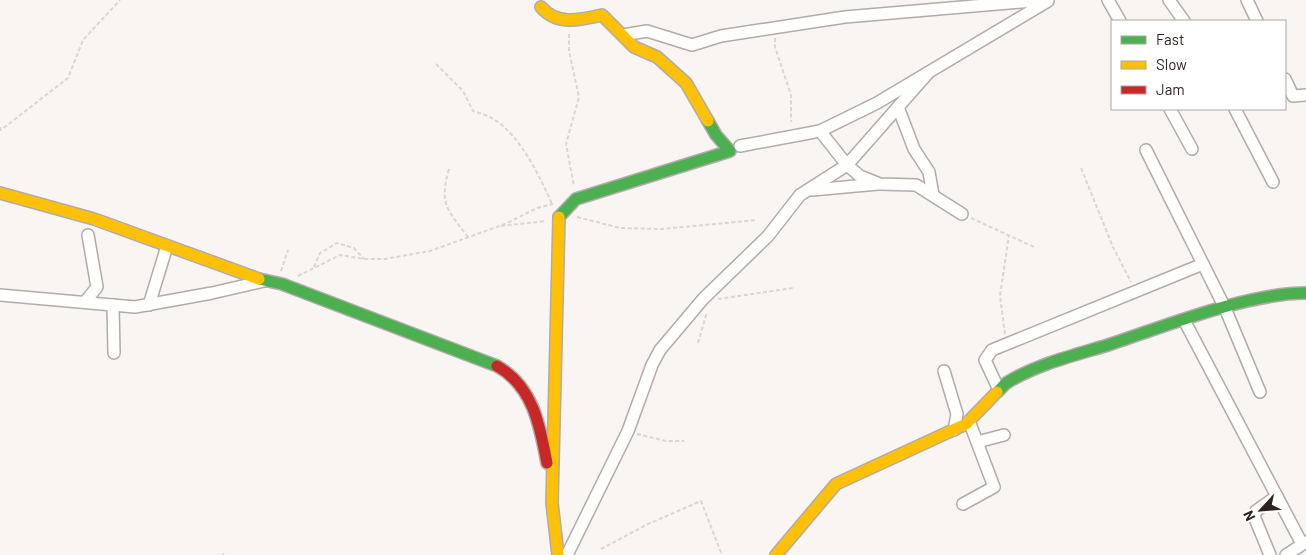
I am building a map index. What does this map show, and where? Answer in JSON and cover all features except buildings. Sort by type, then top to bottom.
[{"type":"street","points":[[623,35],[647,31],[692,45],[721,36],[845,17],[1037,0]]},
{"type":"street","points":[[740,146],[820,131],[877,103],[1049,0]]},
{"type":"street","points":[[1108,0],[1119,20]]},
{"type":"street","points":[[1169,0],[1183,20]]},
{"type":"street","points":[[1246,0],[1256,20]]},
{"type":"street","points":[[541,7],[548,16],[568,22],[602,15],[634,47],[658,57],[686,82],[699,109],[716,135],[730,150],[576,199],[561,216],[552,504],[558,555]]},
{"type":"street","points":[[567,555],[628,431],[652,365],[660,350],[768,236],[800,195],[847,165],[928,73]]},
{"type":"street","points":[[1286,81],[1293,96],[1306,94]]},
{"type":"street","points":[[898,107],[914,148],[929,172],[933,195]]},
{"type":"street","points":[[1171,110],[1192,149]]},
{"type":"street","points":[[1236,110],[1273,182]]},
{"type":"street","points":[[820,131],[847,165],[860,176],[880,184]]},
{"type":"street","points":[[1146,150],[1225,308],[1260,392]]},
{"type":"street","points":[[809,190],[880,184],[916,185],[962,214]]},
{"type":"street","points":[[0,193],[94,219],[264,281],[281,284],[485,360],[514,378],[528,398],[538,421],[553,486]]},
{"type":"street","points":[[85,302],[97,287],[88,235]]},
{"type":"street","points":[[149,305],[167,246]]},
{"type":"street","points":[[999,390],[985,360],[992,350],[1203,264]]},
{"type":"street","points":[[0,295],[135,307],[264,281]]},
{"type":"street","points":[[776,555],[836,484],[954,430],[969,421],[1008,382],[1048,364],[1184,320],[1225,308],[1293,294],[1306,294]]},
{"type":"street","points":[[113,305],[114,353]]},
{"type":"street","points":[[1184,320],[1277,496],[1304,543],[1286,555]]},
{"type":"street","points":[[944,372],[957,414],[954,430]]},
{"type":"street","points":[[963,504],[994,487],[969,421]]},
{"type":"street","points":[[977,442],[1004,435]]},
{"type":"street","points":[[1270,555],[1254,516],[1256,511],[1277,496]]},
{"type":"path","points":[[0,127],[1,130],[68,78],[83,40],[120,0]]},
{"type":"path","points":[[281,284],[340,255],[364,259],[385,259],[430,250],[498,226],[537,208],[576,199],[566,144],[579,97],[569,51],[568,22]]},
{"type":"path","points":[[774,28],[775,47],[791,95],[791,122]]},
{"type":"path","points":[[436,64],[463,91],[473,110],[495,120],[518,144],[540,178],[552,204]]},
{"type":"path","points":[[1081,168],[1113,248],[1135,291]]},
{"type":"path","points":[[449,169],[443,189],[445,206],[468,237]]},
{"type":"path","points":[[962,214],[1034,247]]},
{"type":"path","points":[[498,226],[534,224],[561,216],[620,228],[662,229],[757,220]]},
{"type":"path","points":[[1007,344],[1000,296],[1009,235]]},
{"type":"path","points":[[314,267],[320,254],[337,243],[354,248],[364,259]]},
{"type":"path","points":[[281,284],[288,250]]},
{"type":"path","points":[[698,343],[704,305],[793,288]]},
{"type":"path","points":[[628,431],[666,441],[684,442]]},
{"type":"path","points":[[601,549],[648,524],[701,501],[722,555]]},
{"type":"traffic: fast","points":[[559,217],[576,199],[730,151],[716,135],[708,121]]},
{"type":"traffic: fast","points":[[259,279],[282,284],[497,366]]},
{"type":"traffic: fast","points":[[997,392],[1008,382],[1044,365],[1180,320],[1259,298],[1306,293]]},
{"type":"traffic: slow","points":[[541,7],[554,17],[569,20],[602,15],[634,47],[657,57],[686,83],[708,121]]},
{"type":"traffic: slow","points":[[0,193],[94,219],[259,279]]},
{"type":"traffic: slow","points":[[558,555],[552,503],[559,217]]},
{"type":"traffic: slow","points":[[776,555],[836,484],[966,424],[997,392]]},
{"type":"traffic: jam","points":[[497,366],[509,374],[527,396],[538,421],[547,463]]}]
